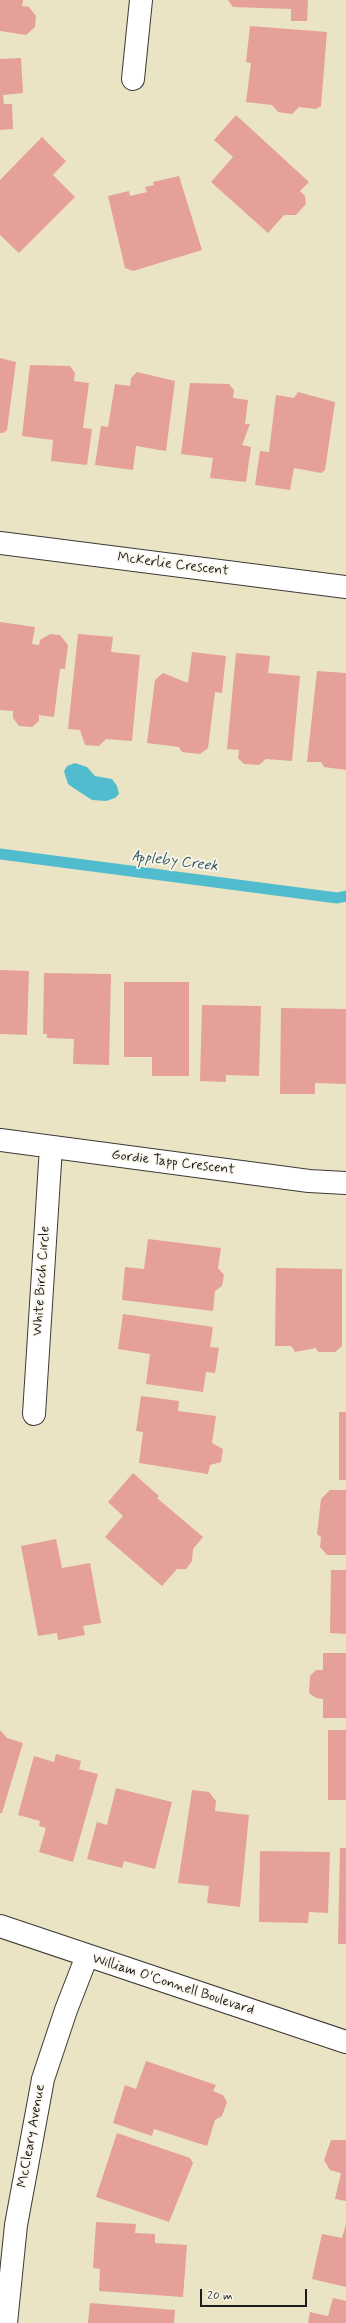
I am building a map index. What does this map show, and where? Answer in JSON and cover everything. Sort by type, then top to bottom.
[{"type":"street","points":[[133,79],[141,0]]},
{"type":"street","name":"McKerlie Crescent","points":[[0,543],[346,588]]},
{"type":"street","name":"Gordie Tapp Crescent","points":[[0,1140],[309,1181],[346,1183]]},
{"type":"street","name":"White Birch Circle","points":[[34,1414],[51,1147]]},
{"type":"street","name":"William O'Connell Boulevard","points":[[0,1926],[346,2042]]},
{"type":"street","name":"McCleary Avenue","points":[[6,2323],[16,2225],[42,2079],[87,1956]]},
{"type":"water","points":[[75,763],[87,767],[95,776],[112,779],[117,786],[119,794],[115,798],[106,801],[92,800],[75,789],[68,784],[64,771],[67,766]]},
{"type":"building","points":[[0,0],[23,0],[22,6],[29,7],[36,16],[35,27],[26,35],[0,31]]},
{"type":"building","points":[[228,0],[308,0],[307,21],[291,21],[291,9],[233,7]]},
{"type":"building","points":[[250,26],[327,32],[321,106],[316,109],[299,107],[292,114],[278,112],[272,105],[246,102],[251,63],[246,62]]},
{"type":"building","points":[[21,58],[23,93],[3,95],[4,104],[12,104],[13,129],[0,130],[0,59]]},
{"type":"building","points":[[236,115],[309,182],[300,191],[305,196],[306,204],[296,215],[284,215],[268,233],[211,182],[233,157],[214,140]]},
{"type":"building","points":[[42,137],[66,161],[53,175],[75,197],[19,253],[0,235],[0,180]]},
{"type":"building","points":[[179,176],[202,250],[133,271],[125,268],[108,196],[129,191],[130,196],[147,192],[145,187],[154,185],[153,182]]},
{"type":"building","points":[[0,358],[16,362],[7,430],[3,433],[0,433]]},
{"type":"building","points":[[30,365],[70,366],[75,373],[74,381],[89,383],[83,428],[92,429],[87,465],[51,461],[53,440],[22,436]]},
{"type":"building","points":[[137,372],[175,381],[166,451],[136,446],[133,470],[95,465],[101,426],[108,427],[115,384],[130,386],[131,378]]},
{"type":"building","points":[[190,383],[229,384],[234,390],[233,398],[248,400],[245,424],[250,424],[242,445],[251,447],[246,482],[210,478],[213,458],[181,454]]},
{"type":"building","points":[[298,392],[335,402],[325,470],[321,473],[294,468],[290,490],[255,485],[260,451],[269,452],[276,395],[294,398]]},
{"type":"building","points":[[0,622],[35,627],[32,644],[39,645],[40,640],[50,634],[60,635],[68,645],[65,669],[60,669],[54,717],[39,715],[39,721],[32,727],[19,726],[13,718],[13,711],[0,710]]},
{"type":"building","points":[[78,634],[113,637],[111,652],[140,655],[132,741],[106,739],[99,746],[85,745],[80,730],[68,729]]},
{"type":"building","points":[[192,652],[226,656],[222,693],[215,692],[208,748],[200,754],[182,752],[179,747],[147,743],[155,680],[163,673],[188,683]]},
{"type":"building","points":[[236,653],[270,656],[268,673],[300,676],[292,761],[266,759],[259,765],[244,764],[238,758],[239,750],[227,749]]},
{"type":"building","points":[[317,671],[346,673],[346,770],[324,767],[321,762],[307,762]]},
{"type":"building","points":[[0,970],[29,971],[27,1035],[0,1034]]},
{"type":"building","points":[[44,973],[111,974],[109,1065],[73,1064],[74,1039],[47,1038],[47,1034],[43,1034]]},
{"type":"building","points":[[124,982],[189,982],[189,1076],[152,1076],[152,1057],[124,1057]]},
{"type":"building","points":[[202,1005],[261,1006],[259,1076],[226,1075],[226,1082],[200,1081]]},
{"type":"building","points":[[281,1008],[346,1009],[346,1084],[315,1083],[315,1094],[280,1094]]},
{"type":"building","points":[[148,1239],[221,1248],[218,1268],[224,1275],[222,1286],[215,1291],[213,1311],[122,1300],[125,1267],[144,1269]]},
{"type":"building","points":[[276,1268],[342,1269],[342,1346],[335,1352],[318,1352],[316,1348],[295,1352],[291,1346],[275,1346]]},
{"type":"building","points":[[123,1314],[213,1327],[210,1347],[219,1348],[215,1373],[206,1372],[203,1392],[146,1384],[150,1354],[118,1349]]},
{"type":"building","points":[[141,1396],[179,1401],[178,1411],[216,1416],[212,1443],[223,1449],[221,1462],[210,1465],[208,1474],[139,1463],[143,1432],[136,1431]]},
{"type":"building","points":[[339,1412],[346,1412],[346,1480],[339,1480]]},
{"type":"building","points":[[133,1473],[159,1496],[157,1498],[203,1537],[193,1549],[192,1561],[186,1569],[177,1569],[162,1586],[105,1537],[123,1516],[108,1502]]},
{"type":"building","points":[[330,1490],[346,1490],[346,1555],[327,1555],[320,1547],[321,1537],[317,1534],[321,1499]]},
{"type":"building","points":[[56,1539],[62,1568],[90,1563],[101,1623],[83,1626],[85,1635],[58,1640],[57,1633],[38,1636],[21,1546]]},
{"type":"building","points":[[331,1570],[346,1570],[346,1634],[330,1633]]},
{"type":"building","points":[[323,1653],[346,1653],[346,1718],[323,1718],[323,1699],[316,1698],[309,1693],[310,1676],[316,1670],[323,1670]]},
{"type":"building","points":[[0,1730],[7,1738],[23,1743],[2,1813],[0,1813]]},
{"type":"building","points":[[328,1730],[346,1730],[346,1800],[328,1800]]},
{"type":"building","points":[[56,1754],[81,1761],[79,1769],[98,1774],[73,1862],[39,1852],[46,1828],[39,1826],[40,1821],[18,1815],[34,1756],[54,1762]]},
{"type":"building","points":[[116,1788],[172,1802],[155,1869],[124,1861],[122,1868],[87,1859],[97,1822],[107,1825]]},
{"type":"building","points":[[192,1790],[209,1792],[216,1801],[215,1811],[249,1815],[240,1907],[207,1903],[209,1886],[178,1883]]},
{"type":"building","points":[[340,1848],[346,1848],[346,1944],[338,1944]]},
{"type":"building","points":[[260,1851],[330,1852],[328,1913],[309,1912],[308,1923],[259,1922]]},
{"type":"building","points":[[146,2061],[216,2085],[213,2091],[223,2095],[227,2102],[222,2116],[215,2120],[207,2146],[154,2129],[152,2136],[113,2123],[125,2085],[136,2089]]},
{"type":"building","points":[[117,2133],[190,2158],[193,2163],[169,2222],[96,2197]]},
{"type":"building","points":[[331,2140],[346,2140],[346,2201],[335,2199],[341,2173],[330,2170],[324,2160]]},
{"type":"building","points":[[96,2222],[136,2224],[135,2233],[155,2234],[155,2243],[187,2245],[183,2297],[99,2291],[100,2269],[93,2268]]},
{"type":"building","points":[[346,2224],[346,2287],[312,2279],[322,2234],[342,2238]]},
{"type":"building","points":[[333,2298],[346,2301],[346,2323],[308,2323],[310,2312],[328,2316]]},
{"type":"building","points":[[90,2303],[175,2310],[174,2323],[88,2323]]},
{"type":"waterway","name":"Appleby Creek","points":[[0,854],[337,898],[346,896]]}]
